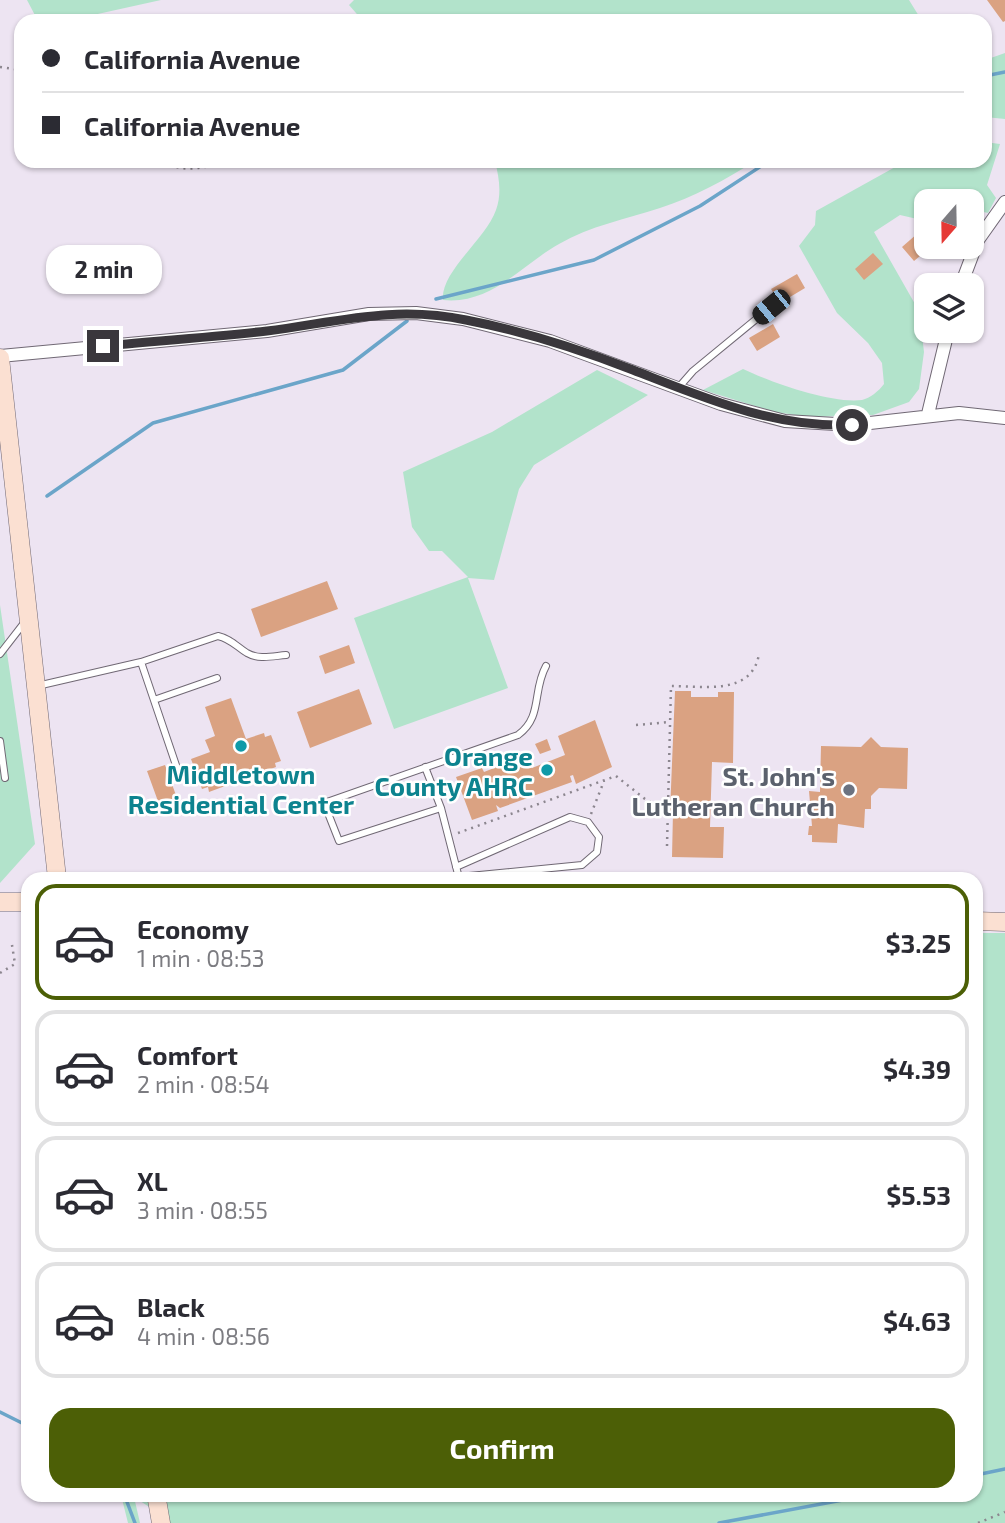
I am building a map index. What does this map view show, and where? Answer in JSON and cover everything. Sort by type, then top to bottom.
[{"type":"street","points":[[966,273],[978,240],[1005,202]]},
{"type":"street","points":[[56,872],[0,357],[267,331],[369,314],[416,313],[474,321],[550,341],[764,417],[810,424],[852,425],[928,414],[959,413],[1005,418]]},
{"type":"street","points":[[928,414],[945,343]]},
{"type":"street","points":[[0,901],[21,902]]},
{"type":"street","points":[[983,922],[1005,922]]},
{"type":"street","points":[[157,1502],[161,1523]]},
{"type":"lane","points":[[678,388],[693,371],[771,307]]},
{"type":"lane","points":[[0,654],[27,619]]},
{"type":"lane","points":[[35,687],[141,662],[218,636],[229,638],[248,654],[261,658],[286,655]]},
{"type":"lane","points":[[141,662],[180,777]]},
{"type":"lane","points":[[440,808],[339,841],[324,803],[517,735],[527,728],[536,713],[538,681],[546,666]]},
{"type":"lane","points":[[154,700],[218,678]]},
{"type":"lane","points":[[0,741],[5,778]]},
{"type":"lane","points":[[425,767],[440,808],[457,872]]},
{"type":"lane","points":[[456,867],[570,817],[589,822],[597,831],[600,842],[597,852],[589,862],[576,866],[518,872]]},
{"type":"path","points":[[667,846],[671,686],[740,683],[754,671],[759,654]]},
{"type":"path","points":[[636,725],[670,722]]},
{"type":"path","points":[[447,837],[616,776],[645,799],[668,811]]},
{"type":"path","points":[[589,822],[604,781]]},
{"type":"path","points":[[0,973],[15,964],[12,945]]},
{"type":"path","points":[[978,1523],[1005,1512]]},
{"type":"green space","points":[[27,0],[161,0],[98,14],[34,14]]},
{"type":"green space","points":[[354,0],[909,0],[918,14],[357,14],[349,5]]},
{"type":"green space","points":[[1005,53],[1005,119],[992,118],[992,58]]},
{"type":"green space","points":[[992,143],[1000,144],[987,185],[996,198],[988,213],[984,212],[984,189],[914,189],[914,218],[900,215],[874,232],[914,302],[914,343],[923,343],[919,389],[909,402],[873,415],[810,417],[775,412],[703,390],[743,369],[784,386],[834,399],[862,400],[877,392],[884,384],[882,363],[868,343],[837,313],[799,246],[815,225],[816,211],[893,168],[992,168]]},
{"type":"green space","points":[[497,168],[743,168],[684,199],[571,238],[491,290],[460,300],[443,300],[449,278],[491,221],[496,210],[499,198]]},
{"type":"green space","points":[[597,370],[648,395],[534,465],[519,489],[494,580],[468,578],[508,688],[394,729],[354,618],[468,577],[442,551],[429,551],[412,527],[403,472],[492,432]]},
{"type":"green space","points":[[0,605],[35,844],[0,883]]},
{"type":"green space","points":[[983,933],[1005,933],[1005,1523],[162,1523],[160,1514],[142,1502],[983,1502]]},
{"type":"green space","points":[[123,1502],[135,1502],[140,1523],[128,1523]]},
{"type":"building","points":[[987,0],[1005,0],[1005,21],[1003,22]]},
{"type":"building","points":[[914,236],[914,259],[916,259],[914,261],[902,247]]},
{"type":"building","points":[[873,253],[883,264],[864,280],[855,269]]},
{"type":"building","points":[[797,274],[805,288],[780,303],[771,289]]},
{"type":"building","points":[[773,324],[780,337],[757,351],[749,338]]},
{"type":"building","points":[[327,581],[338,609],[261,637],[251,609]]},
{"type":"building","points":[[349,645],[355,663],[325,674],[319,656]]},
{"type":"building","points":[[359,689],[372,724],[310,748],[297,712]]},
{"type":"building","points":[[675,691],[691,691],[691,697],[718,697],[718,692],[734,692],[733,763],[712,762],[710,827],[724,827],[723,858],[672,857],[673,812],[670,812]]},
{"type":"building","name":"Middletown Residential Center","points":[[231,698],[246,739],[264,733],[265,737],[271,735],[281,761],[275,763],[276,767],[209,792],[208,787],[202,789],[191,759],[210,752],[205,740],[215,736],[205,707]]},
{"type":"building","name":"Orange County AHRC","points":[[595,720],[612,767],[576,784],[573,775],[570,776],[572,782],[500,808],[496,805],[498,811],[472,820],[456,777],[482,768],[484,772],[527,755],[532,768],[565,755],[558,736]]},
{"type":"building","name":"St. John's Lutheran Church","points":[[871,737],[881,747],[908,748],[907,789],[879,788],[871,796],[871,809],[865,809],[864,828],[838,824],[837,843],[812,842],[812,835],[808,835],[809,826],[812,826],[809,791],[820,792],[821,746],[861,747]]},
{"type":"building","points":[[547,739],[551,750],[540,754],[535,744]]},
{"type":"building","points":[[165,765],[177,798],[159,804],[147,771]]},
{"type":"waterway","points":[[992,75],[1005,72]]},
{"type":"waterway","points":[[436,299],[594,260],[700,206],[758,168]]},
{"type":"waterway","points":[[47,496],[153,423],[343,370],[407,321]]},
{"type":"waterway","points":[[0,1412],[21,1422]]},
{"type":"waterway","points":[[983,1474],[1005,1469]]},
{"type":"waterway","points":[[127,1502],[135,1523]]},
{"type":"waterway","points":[[719,1523],[832,1502]]},
{"type":"place","name":"Middletown Residential Center","points":[[241,746]]},
{"type":"place","name":"Orange County AHRC","points":[[547,770]]},
{"type":"place","name":"St. John's Lutheran Church","points":[[849,790]]},
{"type":"route","points":[[103,346],[267,331],[369,314],[393,312],[439,315],[496,326],[550,341],[635,370],[721,404],[764,417],[831,426],[852,425]]}]
